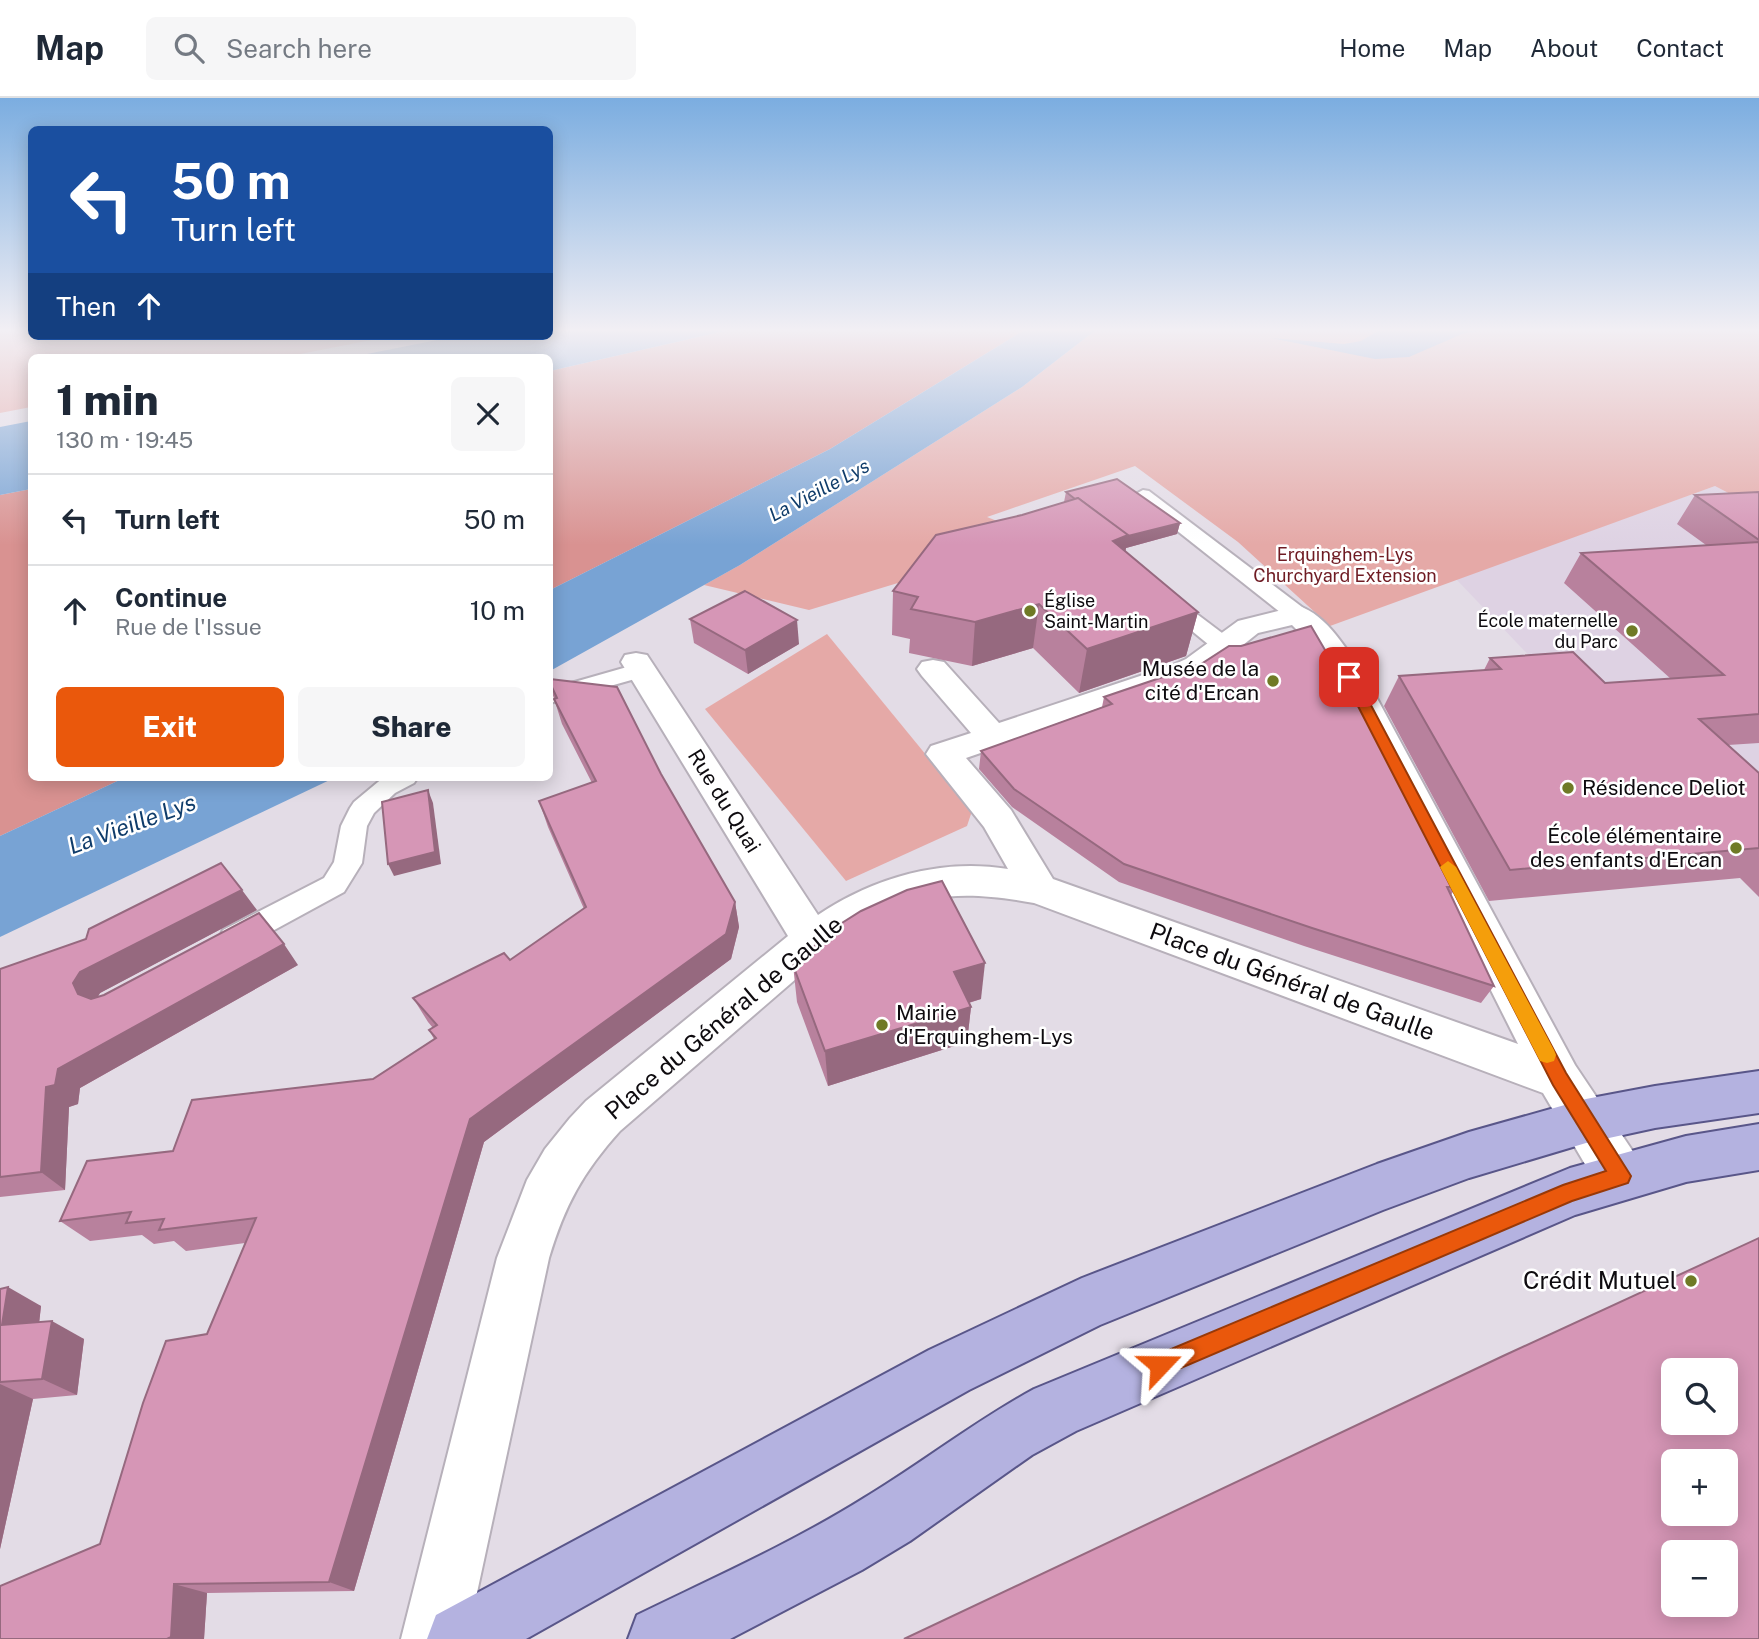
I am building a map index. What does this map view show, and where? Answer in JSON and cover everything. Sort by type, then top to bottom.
[{"type":"main road","points":[[460,1639],[949,1370],[1070,1311],[1427,1169],[1573,1100],[1655,1107],[1759,1092]]},
{"type":"main road","points":[[661,1639],[839,1548],[888,1519],[1011,1434],[1055,1410],[1570,1192],[1686,1159],[1759,1147]]},
{"type":"street","points":[[1039,889],[998,819],[943,754],[1184,673],[1248,627],[1298,615],[1322,638],[1349,677],[1573,1100],[1620,1176]]},
{"type":"street","name":"Rue du Quai","points":[[639,666],[812,940]]},
{"type":"street","points":[[933,669],[993,737]]},
{"type":"street","name":"Place du Général de Gaulle","points":[[434,1639],[523,1258],[536,1217],[554,1176],[580,1140],[603,1116],[812,940],[860,907],[916,886],[965,879],[1013,883],[1039,889],[1573,1100]]},
{"type":"lane","points":[[1143,495],[1298,615]]},
{"type":"lane","points":[[1148,587],[1222,644]]},
{"type":"lane","points":[[553,695],[639,666]]},
{"type":"lane","points":[[205,954],[334,885],[348,863],[354,826],[363,808],[386,787],[397,781]]},
{"type":"shaded area","points":[[553,401],[909,401],[830,449],[553,588]]},
{"type":"shaded area","name":"École maternelle du Parc","points":[[1715,486],[1759,509],[1759,897],[1456,579]]},
{"type":"shaded area","points":[[28,490],[28,781],[117,781],[0,836],[0,495]]},
{"type":"green space","points":[[0,401],[28,401],[28,408],[0,413]]},
{"type":"green space","name":"Erquinghem-Lys Churchyard Extension","points":[[1000,401],[1759,401],[1759,509],[1715,486],[1330,626],[1238,542],[1135,466],[987,517],[1043,539],[809,610],[704,585]]},
{"type":"green space","points":[[827,634],[972,811],[967,826],[846,881],[705,709]]},
{"type":"water","name":"La Vieille Lys","points":[[909,401],[1000,401],[740,565],[553,669],[553,588],[830,449]]},
{"type":"water","points":[[28,422],[28,490],[0,495],[0,427]]},
{"type":"water","name":"La Vieille Lys","points":[[117,781],[328,781],[0,937],[0,836]]},
{"type":"building","points":[[1117,479],[1180,523],[1128,536],[1066,492]]},
{"type":"building","points":[[1759,492],[1759,540],[1695,495]]},
{"type":"building","points":[[1078,498],[1128,535],[1113,541],[1198,612],[1087,649],[1039,604],[975,622],[911,609],[918,597],[893,591],[936,535],[1022,515]]},
{"type":"building","points":[[1759,542],[1759,714],[1699,719],[1759,773],[1759,848],[1510,870],[1399,676],[1501,669],[1490,658],[1573,652],[1605,683],[1724,675],[1581,553]]},
{"type":"building","points":[[745,591],[797,620],[745,650],[690,619]]},
{"type":"building","points":[[1311,626],[1349,691],[1354,691],[1456,887],[1447,887],[1494,986],[1124,864],[1014,789],[981,751],[1112,704],[1104,697],[1201,664],[1229,646],[1241,646]]},
{"type":"building","points":[[553,679],[617,687],[661,774],[735,902],[726,934],[470,1119],[329,1582],[174,1584],[171,1637],[167,1639],[0,1639],[0,1586],[100,1544],[143,1403],[166,1341],[207,1334],[256,1218],[159,1230],[164,1219],[126,1223],[131,1212],[60,1221],[87,1161],[173,1151],[192,1100],[373,1079],[436,1038],[429,1030],[437,1025],[413,998],[504,953],[510,960],[586,907],[539,801],[596,781],[554,699],[557,698],[553,689]]},
{"type":"building","points":[[428,790],[435,852],[388,864],[382,802]]},
{"type":"building","points":[[221,863],[242,890],[80,972],[73,983],[78,994],[91,999],[104,995],[259,913],[284,944],[58,1069],[55,1085],[46,1087],[41,1172],[0,1177],[0,969],[86,939],[89,929]]},
{"type":"building","points":[[942,881],[985,963],[954,972],[971,1007],[825,1051],[793,965],[834,928],[861,911],[907,890]]},
{"type":"building","points":[[1759,1238],[1759,1639],[904,1639],[1503,1356]]},
{"type":"building","points":[[8,1287],[2,1325],[52,1321],[42,1379],[0,1382],[0,1289]]},
{"type":"slow traffic","points":[[1448,867],[1547,1055]]},
{"type":"place","name":"Église Saint-Martin","points":[[1030,611]]},
{"type":"place","name":"École maternelle du Parc","points":[[1632,631]]},
{"type":"place","name":"Musée de la cité d'Ercan","points":[[1273,681]]},
{"type":"place","name":"Résidence Deliot","points":[[1568,788]]},
{"type":"place","name":"École élémentaire des enfants d'Ercan","points":[[1736,848]]},
{"type":"place","name":"Mairie d'Erquinghem-Lys","points":[[882,1025]]},
{"type":"place","name":"Crédit Mutuel","points":[[1691,1281]]},
{"type":"route","points":[[1160,1365],[1570,1192],[1620,1176],[1559,1079],[1349,677]]}]
